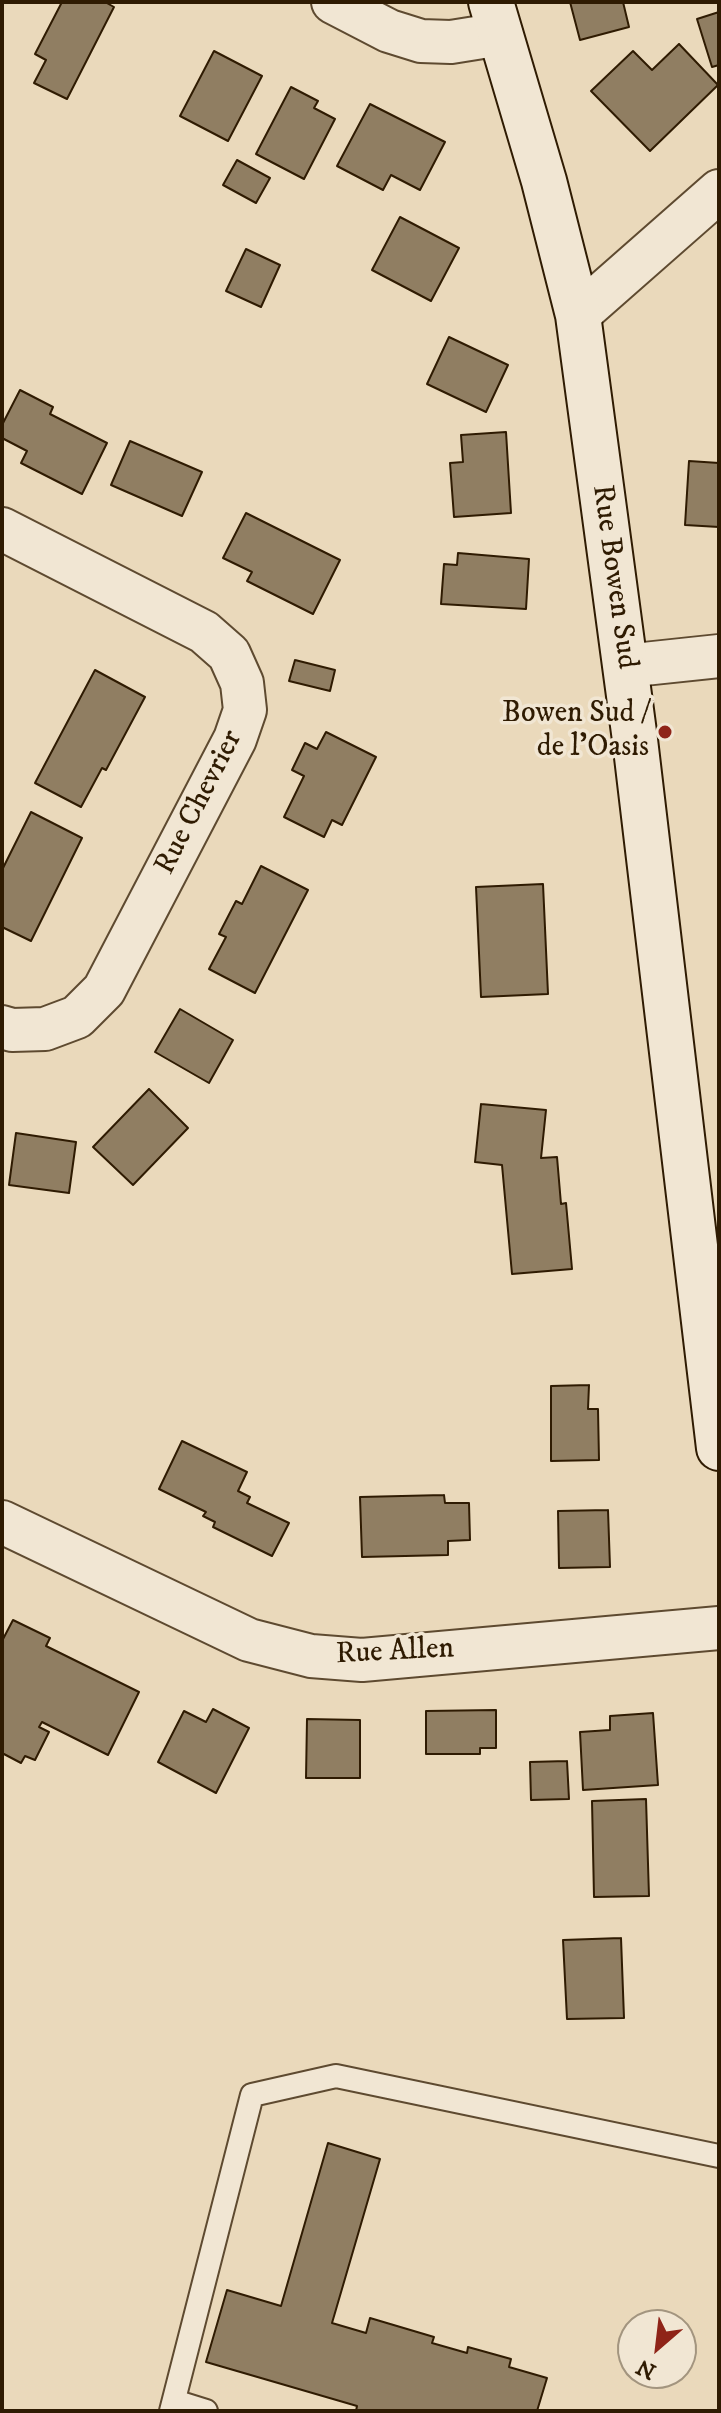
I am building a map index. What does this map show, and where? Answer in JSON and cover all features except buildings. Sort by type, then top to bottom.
[{"type":"street","points":[[333,2],[389,31],[421,41],[451,42],[496,18]]},
{"type":"street","name":"Rue Bowen Sud","points":[[496,18],[578,315],[625,666],[719,1448]]},
{"type":"street","points":[[578,315],[719,191]]},
{"type":"street","name":"Rue Chevrier","points":[[2,529],[204,632],[229,654],[242,683],[245,710],[235,739],[104,990],[77,1017],[45,1029],[12,1030],[2,1027]]},
{"type":"street","points":[[625,666],[719,656]]},
{"type":"street","name":"Rue Allen","points":[[2,1522],[249,1640],[311,1656],[362,1660],[719,1628]]},
{"type":"lane","points":[[206,2411],[172,2406],[252,2095],[336,2076],[719,2156]]},
{"type":"place","name":"Bowen Sud / de l'Oasis","points":[[665,732]]}]
